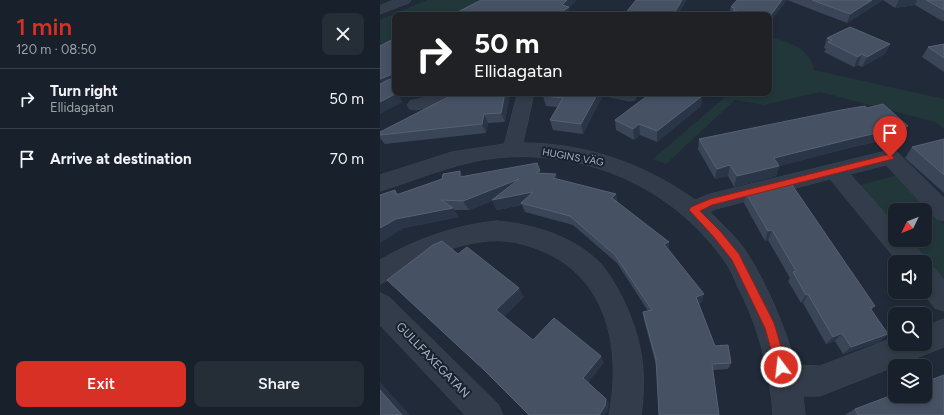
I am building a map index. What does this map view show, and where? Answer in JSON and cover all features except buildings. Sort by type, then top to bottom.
[{"type":"street","points":[[380,10],[405,0]]},
{"type":"street","points":[[416,105],[455,96]]},
{"type":"street","points":[[512,150],[525,96]]},
{"type":"street","name":"HUGINS VÄG","points":[[380,183],[447,161],[468,156],[512,150],[559,152],[592,158],[645,177],[694,210],[717,234],[739,264],[770,327],[785,380],[789,415]]},
{"type":"street","points":[[694,210],[710,202],[890,157],[944,212]]},
{"type":"street","points":[[835,171],[907,255]]},
{"type":"street","points":[[380,273],[394,264],[434,244],[467,235],[492,232],[514,232],[542,240],[571,254],[595,275],[605,291],[619,323],[627,348],[629,393],[624,415]]},
{"type":"street","points":[[932,284],[944,299]]},
{"type":"street","name":"GULLFAXEGATAN","points":[[380,306],[486,415]]},
{"type":"street","points":[[932,337],[944,333]]},
{"type":"street","points":[[785,380],[820,381],[897,351]]},
{"type":"green space","points":[[427,0],[490,0],[466,12],[399,12]]},
{"type":"green space","points":[[392,15],[392,47],[380,52],[380,20]]},
{"type":"green space","points":[[772,38],[790,43],[803,51],[812,62],[814,70],[944,99],[944,129],[935,122],[820,92],[764,105],[735,100],[666,164],[653,159],[725,97],[723,96],[772,96]]},
{"type":"green space","points":[[897,175],[924,203],[888,203],[888,223],[856,186]]},
{"type":"green space","points":[[932,211],[944,224],[944,288],[932,274],[932,255],[918,255],[910,247],[932,247]]},
{"type":"route","points":[[781,367],[770,327],[735,257],[717,234],[694,210],[710,202],[890,157]]}]
